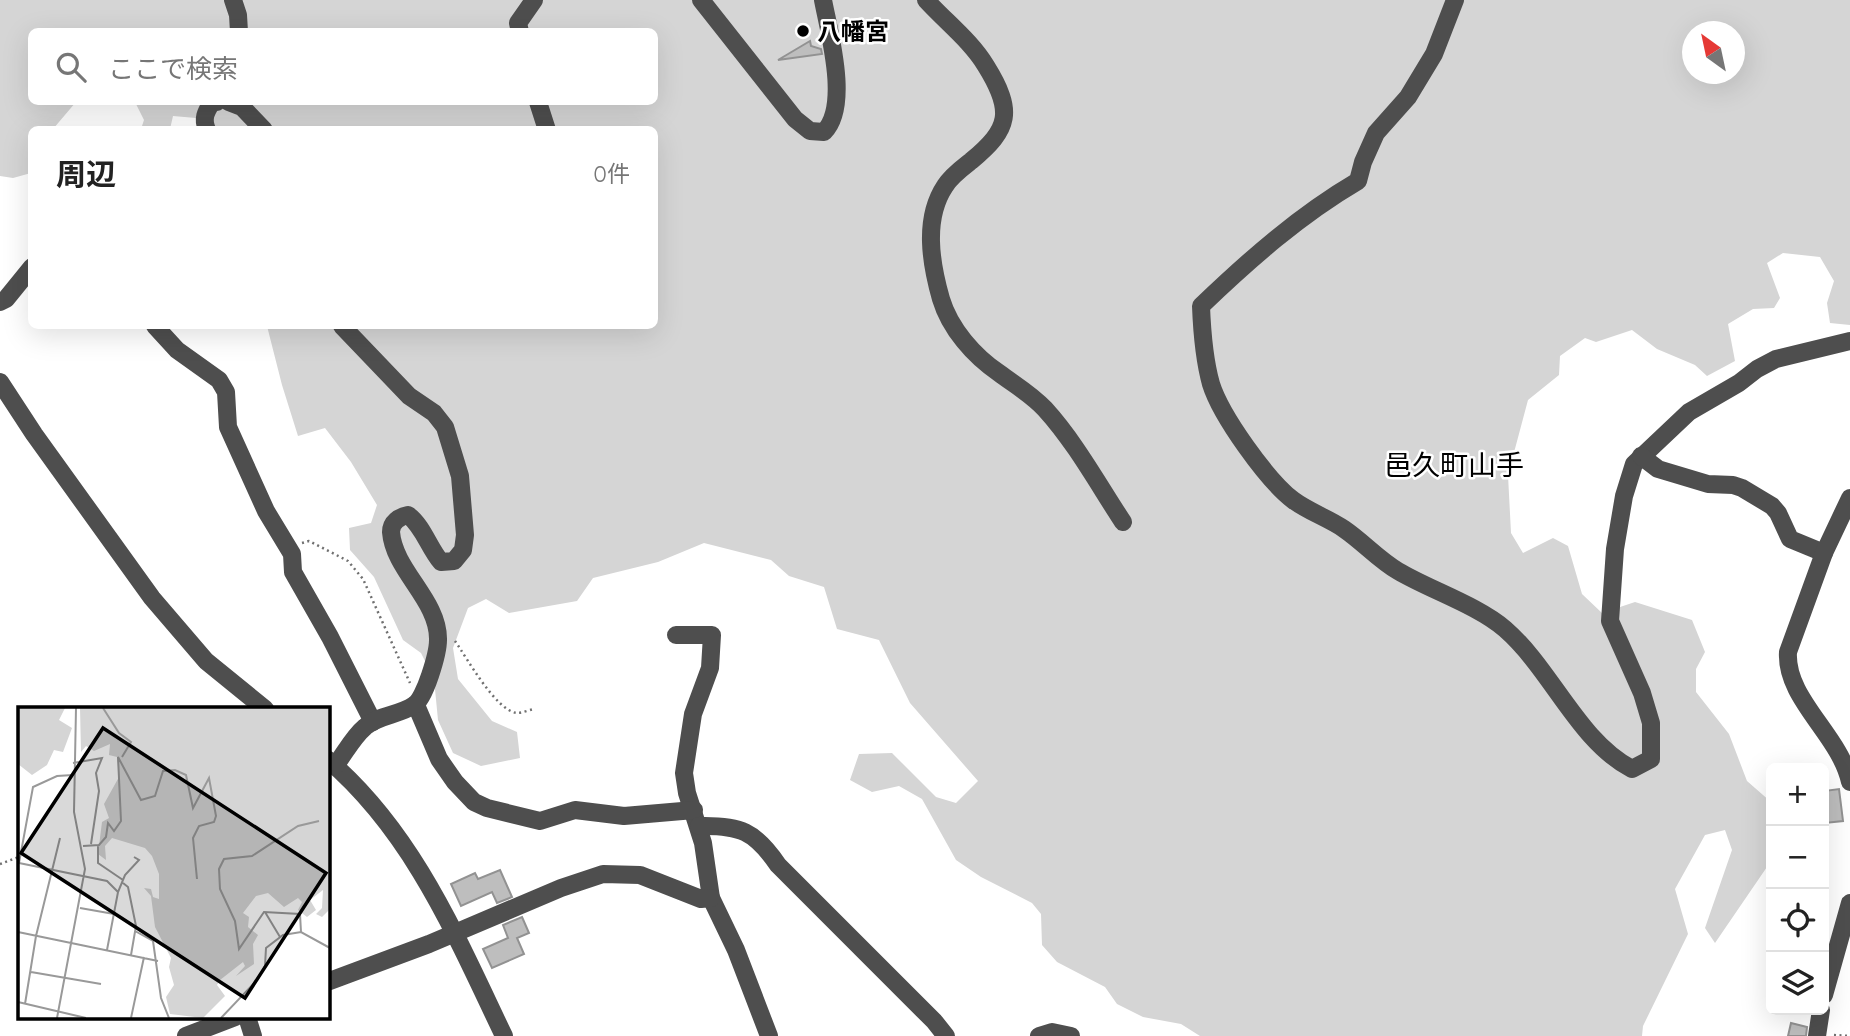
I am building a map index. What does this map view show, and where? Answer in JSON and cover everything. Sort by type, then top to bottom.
[{"type":"street","points":[[233,0],[239,28]]},
{"type":"street","points":[[519,28],[518,23],[534,0]]},
{"type":"street","points":[[701,0],[795,119],[810,131],[824,132],[830,126],[835,107],[836,70],[823,0]]},
{"type":"street","points":[[926,0],[968,41],[986,66],[1004,109],[1003,128],[993,143],[945,186],[934,210],[931,235],[933,267],[942,302],[954,327],[977,356],[1027,391],[1060,426],[1123,522]]},
{"type":"street","points":[[1454,0],[1434,54],[1408,97],[1377,133],[1363,162],[1358,181],[1283,232],[1201,306],[1203,341],[1212,386],[1233,426],[1261,468],[1293,500],[1343,528],[1397,570],[1459,601],[1504,628],[1539,664],[1577,719],[1614,760],[1632,769],[1651,759],[1651,723],[1642,693],[1610,621],[1610,604],[1615,549],[1624,496],[1634,464],[1652,450],[1689,412],[1739,383],[1756,369],[1776,359],[1850,341]]},
{"type":"street","points":[[205,126],[205,114],[210,105]]},
{"type":"street","points":[[237,105],[260,126]]},
{"type":"street","points":[[539,105],[546,126]]},
{"type":"street","points":[[0,302],[6,299],[28,272]]},
{"type":"street","points":[[158,329],[177,350],[219,380],[226,392],[228,427],[265,511],[289,547],[293,572],[300,587],[330,637],[373,722]]},
{"type":"street","points":[[345,329],[409,397],[434,413],[445,428],[460,476],[465,535],[463,550],[454,561],[441,562],[415,520],[408,515],[399,517],[391,532],[396,550],[437,625],[439,643],[418,702],[439,759],[455,782],[474,802],[530,821],[540,821],[575,810],[624,816],[697,818],[753,834],[778,865],[946,1036]]},
{"type":"street","points":[[1,387],[152,598],[206,661],[263,707]]},
{"type":"street","points":[[1642,456],[1658,469],[1708,484],[1742,488],[1772,506],[1790,539],[1824,553]]},
{"type":"street","points":[[1850,498],[1824,553],[1787,652],[1787,666],[1792,681],[1840,755],[1850,782]]},
{"type":"street","points":[[676,635],[712,635],[710,668],[692,714],[684,773],[707,863],[711,898],[731,940],[769,1036]]},
{"type":"street","points":[[418,702],[365,726],[331,762],[378,810],[408,850],[454,932],[504,1036]]},
{"type":"street","points":[[329,981],[561,888],[603,874],[639,875],[701,899],[711,898]]},
{"type":"street","points":[[1829,977],[1850,902]]},
{"type":"street","points":[[1817,1036],[1820,1015]]},
{"type":"street","points":[[186,1036],[232,1018]]},
{"type":"street","points":[[247,1018],[253,1036]]},
{"type":"street","points":[[1039,1036],[1052,1032],[1071,1036]]},
{"type":"path","points":[[289,547],[309,541],[348,561],[363,579],[418,702]]},
{"type":"path","points":[[451,636],[489,692],[506,709],[518,713],[534,709]]},
{"type":"path","points":[[0,864],[18,857]]},
{"type":"shaded area","points":[[0,0],[1850,0],[1850,325],[1830,323],[1827,303],[1834,281],[1820,257],[1783,253],[1767,263],[1780,298],[1774,308],[1753,309],[1728,324],[1735,361],[1707,376],[1695,365],[1657,349],[1632,330],[1596,342],[1585,338],[1560,356],[1559,375],[1528,400],[1508,475],[1511,533],[1523,553],[1553,538],[1568,546],[1582,594],[1602,613],[1635,602],[1692,620],[1705,652],[1696,669],[1696,692],[1729,734],[1747,781],[1766,798],[1766,868],[1715,943],[1705,928],[1732,850],[1725,830],[1705,835],[1675,889],[1688,934],[1643,1026],[1642,1036],[1200,1036],[1181,1024],[1143,1017],[1117,1004],[1105,987],[1057,962],[1042,945],[1041,914],[1032,903],[981,877],[956,860],[922,799],[899,786],[872,792],[850,780],[859,754],[892,753],[936,797],[956,803],[978,781],[910,703],[879,640],[837,629],[824,587],[789,576],[771,560],[704,543],[658,562],[593,578],[577,601],[509,613],[486,599],[468,608],[453,648],[458,679],[492,721],[517,732],[520,758],[481,766],[453,753],[438,720],[434,679],[421,653],[403,640],[374,577],[350,550],[349,528],[371,523],[377,505],[351,462],[325,428],[298,436],[268,329],[658,329],[658,126],[198,126],[196,118],[173,116],[171,126],[142,126],[144,120],[136,105],[658,105],[658,28],[28,28],[28,105],[73,105],[56,126],[28,126],[28,174],[13,178],[0,176]]},
{"type":"building","points":[[810,41],[811,46],[821,49],[822,54],[778,60]]},
{"type":"building","points":[[1839,789],[1843,821],[1829,823],[1829,790]]},
{"type":"building","points":[[500,870],[512,897],[497,903],[492,892],[461,906],[451,884],[475,873],[478,879]]},
{"type":"building","points":[[522,917],[529,933],[517,938],[524,954],[492,968],[483,949],[508,938],[503,925]]},
{"type":"building","points":[[1791,1023],[1807,1027],[1806,1036],[1788,1036]]},
{"type":"place","name":"八幡宮","points":[[803,31]]},
{"type":"district","name":"邑久町山手","points":[[1454,464]]}]
